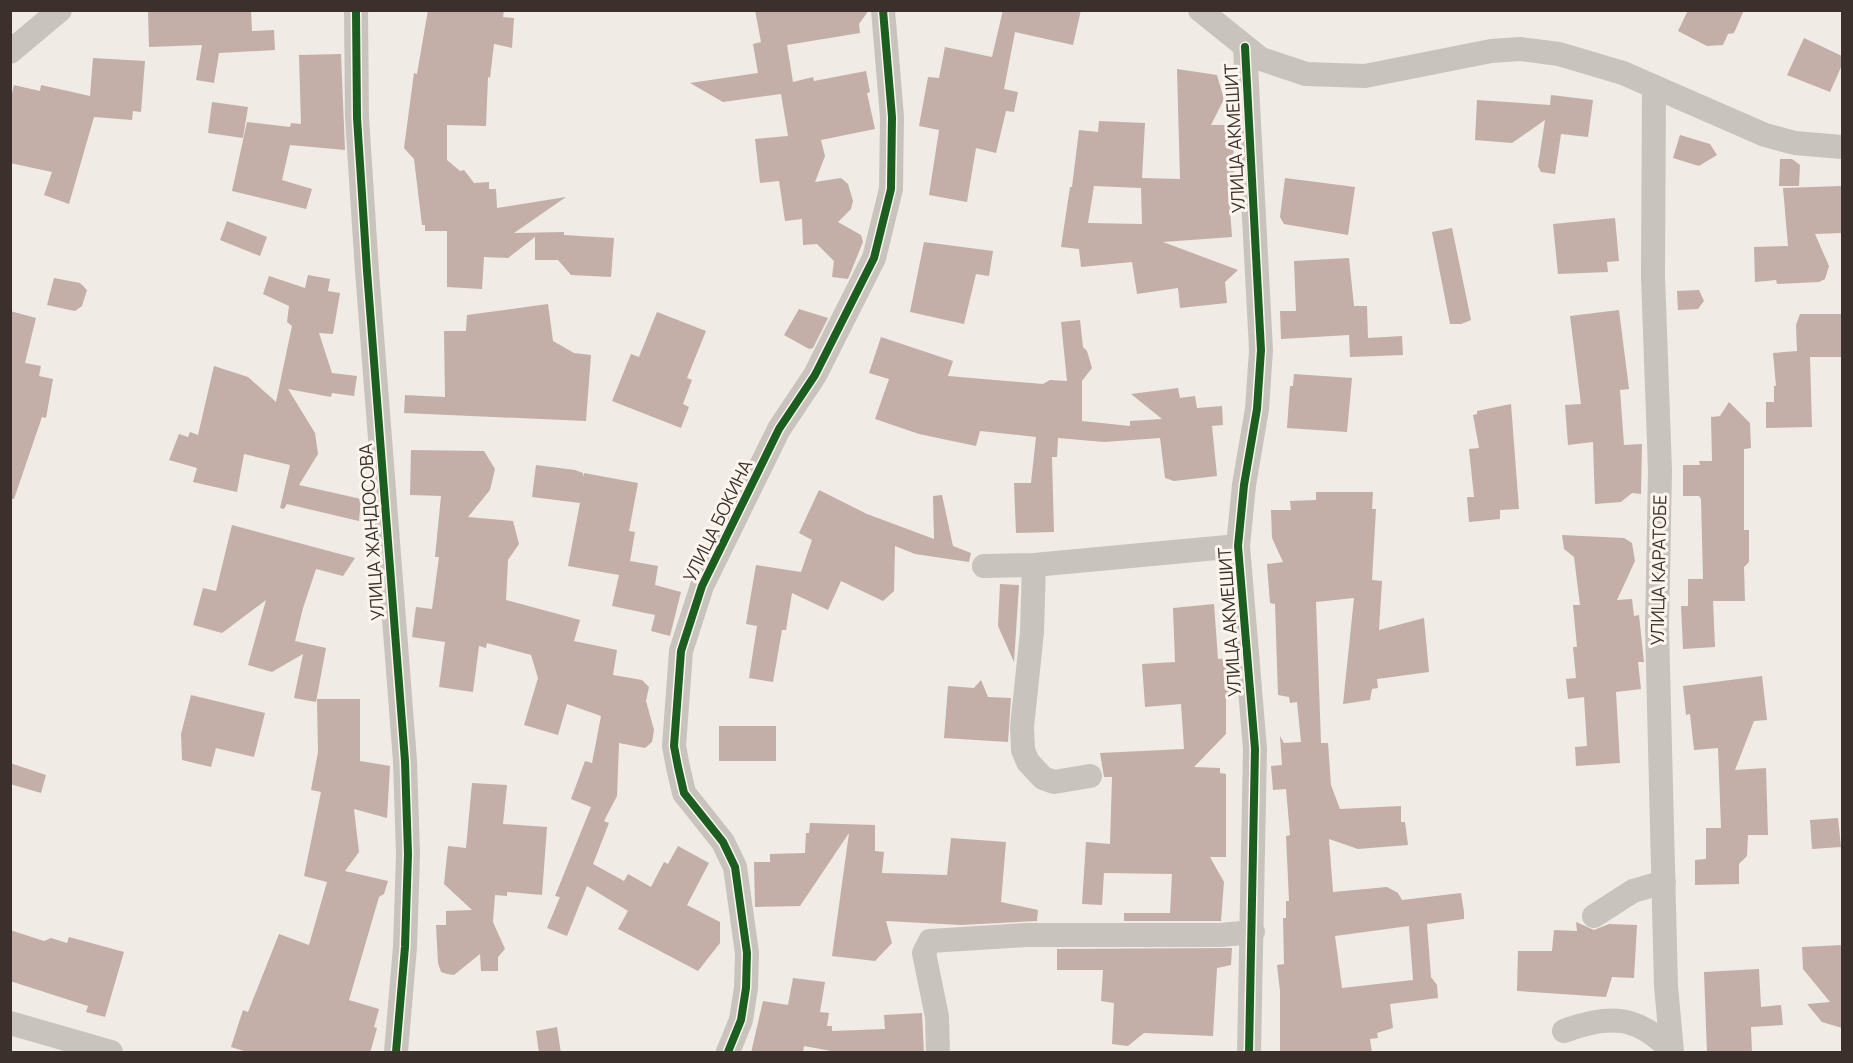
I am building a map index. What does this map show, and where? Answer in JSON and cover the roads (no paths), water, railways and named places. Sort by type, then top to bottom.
[{"type":"street","points":[[10,52],[60,10]]},
{"type":"street","name":"УЛИЦА ЖАНДОСОВА","points":[[356,10],[357,118],[366,271],[405,761],[408,854],[405,947],[396,1053]]},
{"type":"street","name":"УЛИЦА БОКИНА","points":[[729,1053],[741,1020],[746,988],[747,953],[735,867],[723,842],[684,793],[678,767],[674,746],[681,651],[702,586],[779,429],[815,375],[874,258],[891,189],[892,117],[883,10]]},
{"type":"street","points":[[1200,10],[1262,59],[1306,74],[1365,76],[1491,51],[1520,49],[1584,60],[1654,87],[1765,135],[1795,143],[1842,147]]},
{"type":"street","name":"УЛИЦА АКМЕШИТ","points":[[1245,47],[1261,350],[1257,409],[1244,485],[1238,546],[1255,749],[1249,1053]]},
{"type":"street","name":"УЛИЦА КАРАТОБЕ","points":[[1654,87],[1653,276],[1660,471],[1657,627],[1666,986],[1672,1053]]},
{"type":"street","points":[[984,566],[1034,565],[1238,546]]},
{"type":"street","points":[[1034,565],[1032,632],[1022,727],[1023,750],[1028,762],[1043,778],[1054,782],[1090,776]]},
{"type":"street","points":[[1594,916],[1633,891],[1664,882]]},
{"type":"street","points":[[938,1053],[937,1017],[924,953],[930,941],[1026,934],[1220,935],[1253,932]]},
{"type":"street","points":[[1564,1031],[1587,1022],[1629,1021],[1646,1028],[1672,1053]]},
{"type":"street","points":[[10,1023],[56,1045],[111,1053]]}]
